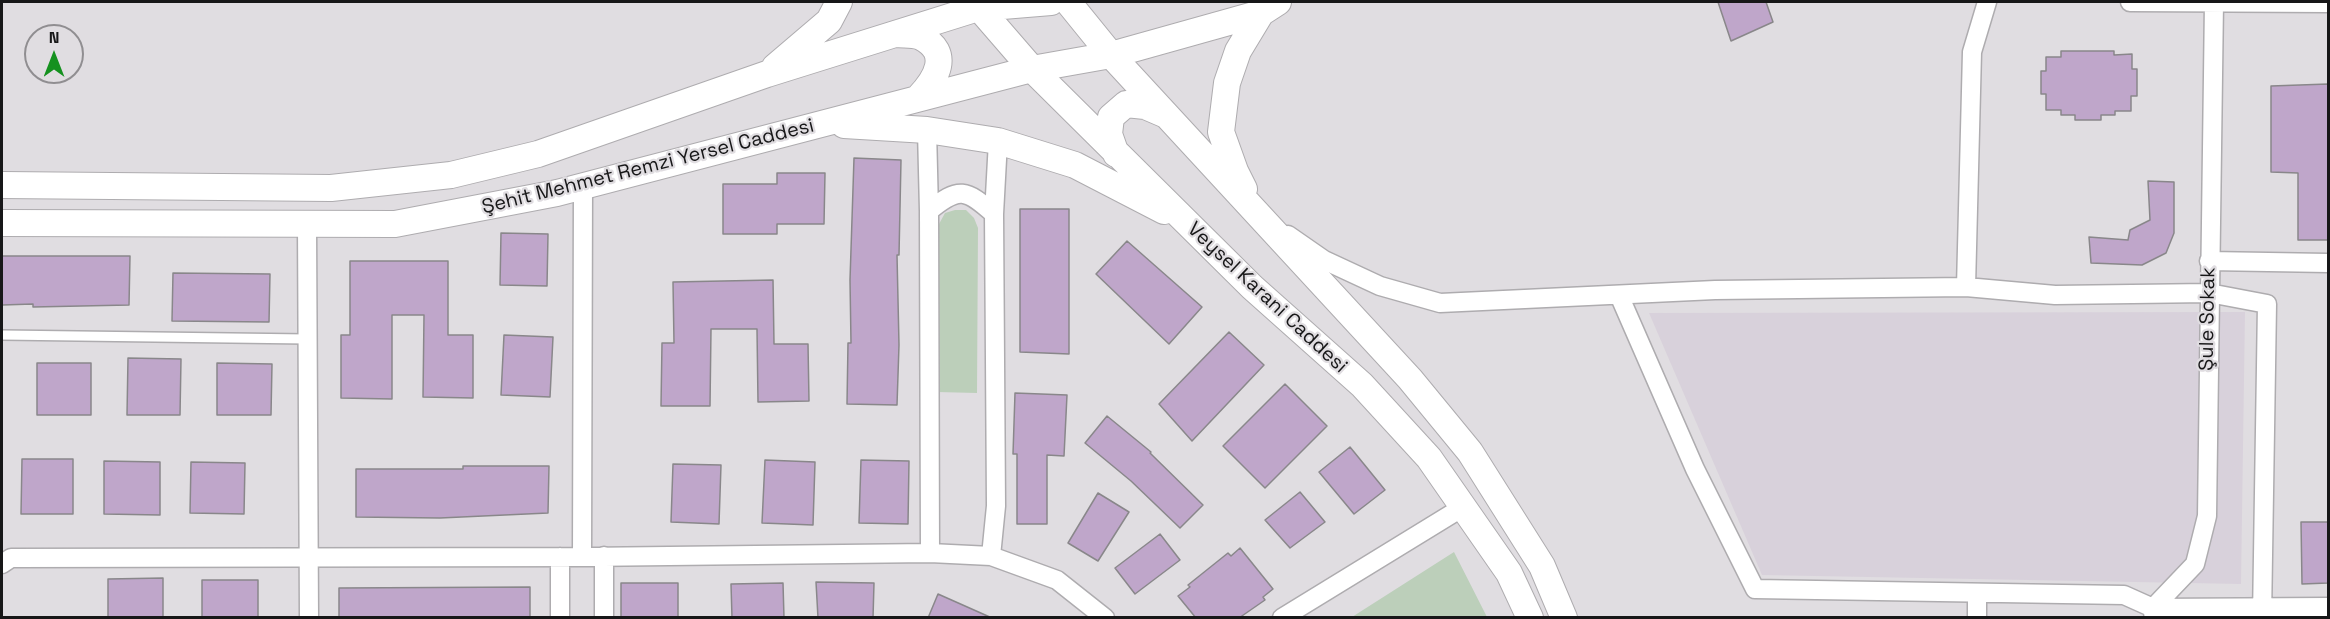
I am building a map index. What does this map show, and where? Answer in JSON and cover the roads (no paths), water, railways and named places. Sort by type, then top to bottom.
[{"type":"main road","points":[[767,74],[829,21],[839,2]]},
{"type":"main road","name":"Şehit Mehmet Remzi Yersel Caddesi","points":[[2,185],[331,188],[451,175],[538,154],[767,74],[894,34],[976,4],[1052,2]]},
{"type":"main road","points":[[1068,2],[1111,55],[1410,379],[1470,452],[1542,566],[1564,618]]},
{"type":"main road","name":"Veysel Karani Caddesi","points":[[976,4],[1032,69],[1252,287],[1362,385],[1429,458],[1509,573],[1530,618]]},
{"type":"main road","points":[[1256,214],[1235,171],[1221,132],[1227,83],[1234,61],[1238,51],[1269,7]]},
{"type":"main road","name":"Şehit Mehmet Remzi Yersel Caddesi","points":[[2,223],[394,224],[583,186],[919,97],[1032,69],[1111,55],[1269,7]]},
{"type":"main road","points":[[894,34],[920,36],[934,48],[939,64],[932,83],[919,97]]},
{"type":"main road","points":[[1116,153],[1109,134],[1111,117],[1126,104],[1145,106],[1167,115]]},
{"type":"main road","points":[[823,124],[927,130],[998,141],[1075,165],[1186,222]]},
{"type":"street","points":[[1966,287],[1972,52],[1987,2]]},
{"type":"street","points":[[2130,2],[2328,3]]},
{"type":"street","name":"Şule Sokak","points":[[2153,613],[2195,564],[2207,516],[2214,2]]},
{"type":"street","points":[[927,130],[930,553]]},
{"type":"street","points":[[991,556],[996,506],[994,214],[998,141]]},
{"type":"street","points":[[582,557],[583,186]]},
{"type":"street","points":[[929,211],[947,196],[960,193],[975,197],[994,214]]},
{"type":"street","points":[[1256,214],[1324,260],[1380,286],[1440,303],[1715,290],[1966,287],[2055,295],[2209,293],[2267,304],[2263,612]]},
{"type":"street","points":[[307,225],[309,618]]},
{"type":"street","points":[[2209,261],[2328,263]]},
{"type":"street","points":[[1619,295],[1695,470],[1755,589],[2124,594],[2153,613],[2263,612],[2328,607]]},
{"type":"street","points":[[1282,618],[1463,507]]},
{"type":"street","points":[[5,560],[930,553],[991,556],[1057,580],[1105,618]]},
{"type":"street","points":[[604,556],[604,618]]},
{"type":"street","points":[[560,557],[560,618]]},
{"type":"street","points":[[1977,593],[1977,618]]},
{"type":"lane","points":[[2,335],[307,339]]}]
